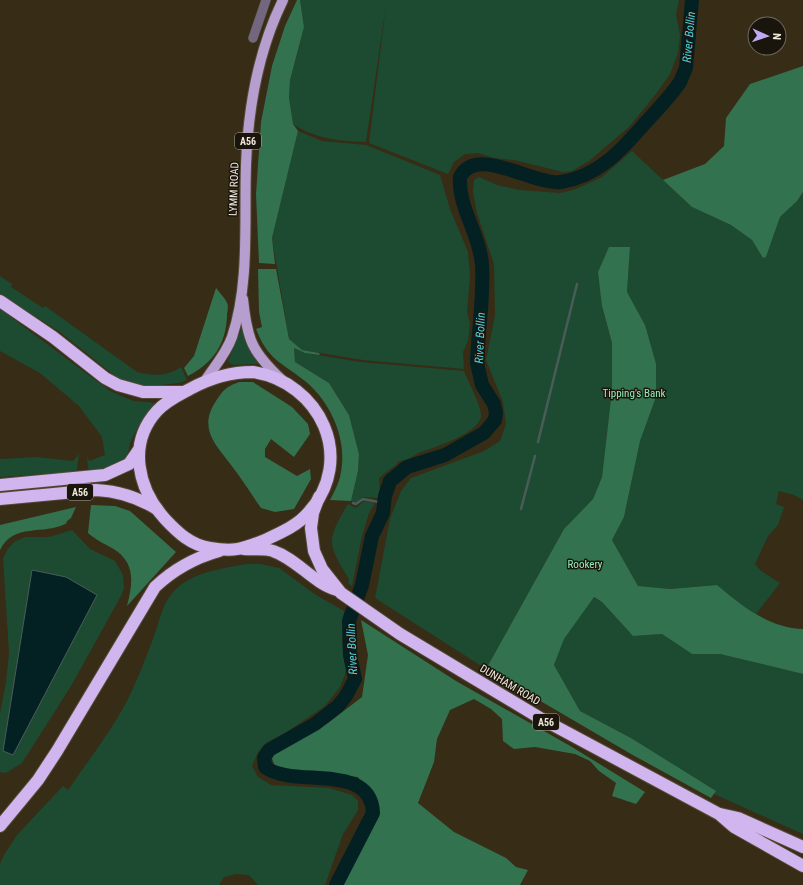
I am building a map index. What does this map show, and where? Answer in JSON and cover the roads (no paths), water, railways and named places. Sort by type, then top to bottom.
[{"type":"highway","points":[[0,301],[53,337],[105,378],[118,385],[143,392],[185,392]]},
{"type":"highway","name":"A56","points":[[0,485],[105,475],[123,468],[130,463],[139,448],[145,430],[158,410],[205,381],[226,374],[244,372],[262,374],[283,381],[306,398],[320,416],[325,426],[330,448],[330,460],[325,486],[308,513],[296,524],[244,549],[224,550],[208,548],[190,542],[172,527],[157,509],[141,477],[138,459],[139,448]]},
{"type":"highway","name":"A56","points":[[0,499],[96,490],[109,491],[131,496],[157,509]]},
{"type":"highway","name":"DUNHAM ROAD","points":[[319,497],[313,513],[311,536],[318,562],[339,591],[371,615],[540,718],[719,814],[734,827],[803,866]]},
{"type":"highway","name":"DUNHAM ROAD","points":[[244,549],[271,550],[278,553],[290,559],[327,587],[339,591]]},
{"type":"highway","points":[[0,826],[38,780],[57,751],[155,587],[165,577],[189,562],[202,556],[224,550]]},
{"type":"highway","name":"DUNHAM ROAD","points":[[719,814],[738,818],[803,847]]},
{"type":"main road","name":"LYMM ROAD","points":[[283,0],[260,63],[251,113],[246,164],[242,287],[246,328],[252,345],[260,358],[283,381]]},
{"type":"main road","name":"LYMM ROAD","points":[[205,381],[229,344],[235,325],[242,287]]},
{"type":"street","points":[[253,38],[266,0]]},
{"type":"water","points":[[32,570],[66,577],[97,595],[13,755],[3,751]]},
{"type":"waterway","name":"River Bollin","points":[[336,885],[373,813],[369,797],[359,787],[345,781],[293,776],[278,773],[265,767],[264,758],[269,750],[315,724],[338,706],[346,696],[355,679],[350,655],[349,621],[362,585],[372,536],[383,513],[385,496],[390,481],[407,467],[445,455],[484,433],[495,420],[496,413],[494,404],[482,385],[477,363],[482,289],[482,265],[477,243],[462,199],[460,177],[468,168],[479,164],[492,165],[550,182],[561,182],[575,179],[587,174],[609,160],[628,142],[659,108],[680,82],[686,68],[692,0]]},
{"type":"waterway","points":[[538,442],[577,284]]},
{"type":"waterway","points":[[521,509],[535,456]]},
{"type":"waterway","points":[[353,503],[356,504],[363,499],[384,503]]},
{"type":"park label","name":"Tipping's Bank","points":[[634,393]]},
{"type":"park label","name":"Rookery","points":[[585,564]]}]
